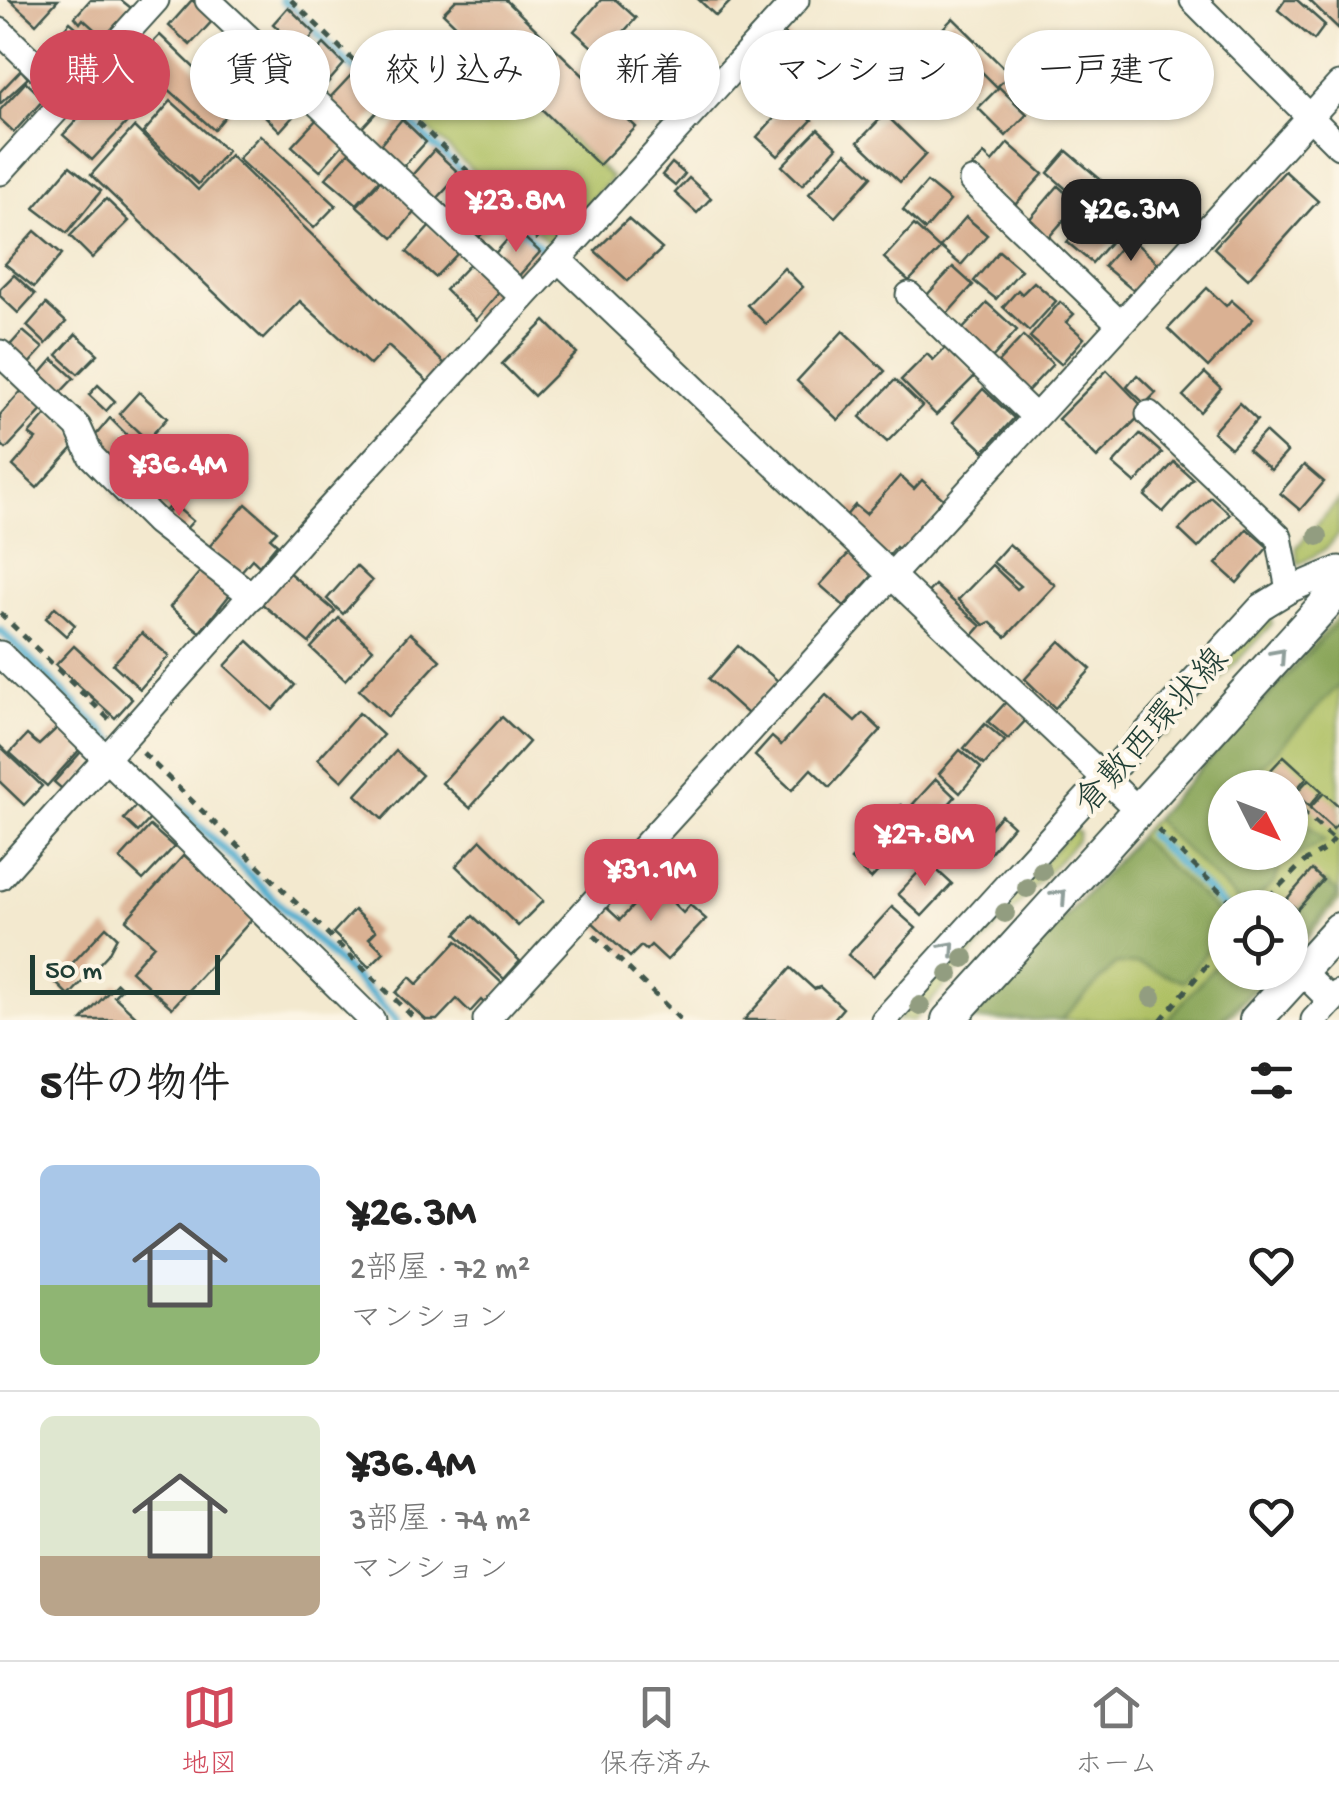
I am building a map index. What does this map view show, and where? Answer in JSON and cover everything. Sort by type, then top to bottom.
[{"type":"main road","name":"倉敷西環状線","points":[[948,1020],[1339,589]]},
{"type":"main road","points":[[1308,963],[1339,929]]},
{"type":"main road","points":[[1256,1020],[1284,990]]},
{"type":"street","points":[[129,30],[156,0]]},
{"type":"street","points":[[208,0],[524,297]]},
{"type":"street","points":[[2,871],[796,0]]},
{"type":"street","points":[[1193,0],[1339,146]]},
{"type":"street","points":[[0,32],[30,61]]},
{"type":"street","points":[[486,1020],[896,580],[1034,416],[1339,85]]},
{"type":"street","points":[[0,172],[47,120]]},
{"type":"street","points":[[972,181],[1119,323]]},
{"type":"street","points":[[558,259],[1138,810]]},
{"type":"street","points":[[909,295],[1034,416]]},
{"type":"street","points":[[0,353],[78,428],[91,456],[157,522],[252,596]]},
{"type":"street","points":[[1150,414],[1279,537],[1289,590]]},
{"type":"street","points":[[884,1020],[1261,606],[1339,569]]},
{"type":"street","points":[[0,654],[117,748],[372,1020]]},
{"type":"street","points":[[1308,980],[1328,1004]]},
{"type":"path","points":[[291,0],[558,259]]},
{"type":"path","points":[[0,612],[117,748],[416,1020]]},
{"type":"path","points":[[1138,810],[1219,890]]},
{"type":"path","points":[[1275,890],[1336,837],[1308,814]]},
{"type":"path","points":[[587,928],[681,1020]]},
{"type":"path","points":[[1161,1020],[1208,963]]},
{"type":"green space","points":[[418,120],[551,120],[612,178],[551,245]]},
{"type":"green space","points":[[1339,500],[1339,534],[1327,548],[1298,565],[1296,548]]},
{"type":"green space","points":[[1270,615],[1272,624],[1166,737],[1164,729]]},
{"type":"green space","points":[[1339,615],[1339,900],[1308,937],[1308,890],[1208,890],[1208,990],[1256,990],[1225,1020],[971,1020]]},
{"type":"green space","points":[[1339,621],[1339,685],[1258,770],[1208,770],[1208,870],[1279,870],[1275,883],[1266,890],[1227,890],[1154,819]]},
{"type":"green space","points":[[1308,825],[1325,840],[1308,850]]},
{"type":"green space","points":[[1074,829],[1079,833],[1077,840],[914,1020],[897,1020]]},
{"type":"green space","points":[[1138,837],[1208,903],[1208,949],[1184,982],[1139,964],[1116,964],[1061,1020],[973,1020]]},
{"type":"green space","points":[[1325,882],[1338,892],[1308,932],[1308,900]]},
{"type":"green space","points":[[1208,973],[1208,990],[1251,990],[1220,1020],[1167,1020]]},
{"type":"building","points":[[10,0],[58,0],[36,24]]},
{"type":"building","points":[[90,0],[121,0],[131,8],[111,30],[95,30],[75,17]]},
{"type":"building","points":[[192,0],[214,19],[204,30],[190,30],[190,45],[169,26]]},
{"type":"building","points":[[456,0],[506,0],[537,30],[460,30],[443,13]]},
{"type":"building","points":[[601,0],[616,0],[636,18],[625,30],[580,30],[580,36],[574,31]]},
{"type":"building","points":[[699,0],[732,0],[716,16]]},
{"type":"building","points":[[1285,0],[1297,0],[1325,25],[1314,40],[1278,10]]},
{"type":"building","points":[[1309,0],[1339,0],[1339,29]]},
{"type":"building","points":[[288,7],[312,30],[280,30],[273,24]]},
{"type":"building","points":[[953,18],[965,30],[941,30]]},
{"type":"building","points":[[70,22],[79,30],[63,30]]},
{"type":"building","points":[[170,45],[190,64],[190,108],[170,91]]},
{"type":"building","points":[[984,48],[1004,68],[1004,80],[997,87],[984,74]]},
{"type":"building","points":[[330,50],[344,64],[330,80]]},
{"type":"building","points":[[560,53],[580,72],[580,120],[629,120],[636,127],[599,165],[553,120],[560,120]]},
{"type":"building","points":[[21,70],[28,78],[0,104],[0,92]]},
{"type":"building","points":[[350,76],[350,120],[369,120],[358,132],[330,106],[330,98]]},
{"type":"building","points":[[26,82],[30,86],[30,114],[14,132],[0,119],[0,110]]},
{"type":"building","points":[[999,87],[1004,92],[1004,120],[1021,120],[1006,136],[984,114],[984,102]]},
{"type":"building","points":[[170,102],[227,151],[198,184],[143,133],[154,120],[170,120]]},
{"type":"building","points":[[77,120],[129,120],[92,160],[63,135]]},
{"type":"building","points":[[203,120],[222,120],[214,130]]},
{"type":"building","points":[[269,120],[290,120],[280,131]]},
{"type":"building","points":[[316,120],[345,142],[320,171],[292,146]]},
{"type":"building","points":[[401,120],[426,142],[400,170],[376,150]]},
{"type":"building","points":[[773,120],[812,120],[778,156],[757,137]]},
{"type":"building","points":[[879,120],[891,120],[926,154],[900,182],[858,142]]},
{"type":"building","points":[[134,127],[198,190],[230,155],[446,365],[429,383],[388,346],[370,365],[300,301],[263,339],[91,175]]},
{"type":"building","points":[[818,129],[837,147],[802,185],[782,166]]},
{"type":"building","points":[[260,135],[336,205],[314,228],[238,159]]},
{"type":"building","points":[[1008,143],[1043,174],[1014,206],[970,169],[984,154],[992,162]]},
{"type":"building","points":[[352,149],[381,178],[357,204],[326,178]]},
{"type":"building","points":[[434,150],[460,174],[433,203],[408,180]]},
{"type":"building","points":[[1067,151],[1101,180],[1082,203],[1048,173]]},
{"type":"building","points":[[846,153],[872,176],[835,217],[809,194]]},
{"type":"building","points":[[672,163],[685,174],[675,186],[662,175]]},
{"type":"building","points":[[70,166],[101,191],[67,233],[34,208]]},
{"type":"building","points":[[1285,171],[1318,201],[1248,279],[1214,248]]},
{"type":"building","points":[[689,178],[711,198],[697,213],[675,193]]},
{"type":"building","points":[[382,179],[416,210],[393,238],[357,206]]},
{"type":"building","points":[[927,182],[950,201],[925,230],[903,210]]},
{"type":"building","points":[[1058,186],[1078,204],[1048,238],[1028,221]]},
{"type":"building","points":[[477,190],[502,213],[478,238],[453,215]]},
{"type":"building","points":[[106,199],[129,221],[92,258],[70,236]]},
{"type":"building","points":[[1099,216],[1118,233],[1092,263],[1067,242],[1081,225],[1085,231]]},
{"type":"building","points":[[966,217],[987,235],[961,265],[940,247]]},
{"type":"building","points":[[628,219],[662,249],[628,281],[595,251]]},
{"type":"building","points":[[914,225],[940,249],[909,281],[884,258]]},
{"type":"building","points":[[430,226],[459,252],[435,277],[407,252]]},
{"type":"building","points":[[516,230],[540,252],[515,280],[491,258]]},
{"type":"building","points":[[35,231],[62,254],[34,287],[5,264]]},
{"type":"building","points":[[1129,237],[1158,263],[1134,291],[1104,266]]},
{"type":"building","points":[[999,251],[1021,270],[996,299],[974,281]]},
{"type":"building","points":[[472,262],[501,290],[476,320],[445,290]]},
{"type":"building","points":[[953,267],[973,285],[947,314],[927,295]]},
{"type":"building","points":[[784,268],[803,287],[766,324],[747,305]]},
{"type":"building","points":[[14,275],[35,294],[18,313],[0,296],[0,289]]},
{"type":"building","points":[[1034,282],[1056,301],[1029,331],[1003,307],[1018,290],[1022,294]]},
{"type":"building","points":[[1207,288],[1226,306],[1231,300],[1253,319],[1208,367],[1168,329]]},
{"type":"building","points":[[1060,302],[1074,314],[1066,322],[1084,338],[1061,364],[1030,337]]},
{"type":"building","points":[[987,303],[1017,330],[991,359],[961,331]]},
{"type":"building","points":[[46,304],[66,322],[46,344],[27,326]]},
{"type":"building","points":[[545,321],[577,353],[534,396],[502,364]]},
{"type":"building","points":[[23,331],[43,348],[24,369],[4,352]]},
{"type":"building","points":[[843,331],[885,371],[838,420],[797,381]]},
{"type":"building","points":[[76,334],[98,354],[78,374],[57,355]]},
{"type":"building","points":[[1023,336],[1053,364],[1021,398],[991,370]]},
{"type":"building","points":[[946,347],[975,376],[936,415],[901,380],[927,354],[933,360]]},
{"type":"building","points":[[53,359],[74,378],[55,398],[35,380]]},
{"type":"building","points":[[1107,370],[1146,410],[1097,458],[1058,419]]},
{"type":"building","points":[[1205,373],[1221,388],[1200,412],[1183,396]]},
{"type":"building","points":[[1137,375],[1156,393],[1145,404],[1127,387]]},
{"type":"building","points":[[895,380],[922,406],[887,442],[860,417]]},
{"type":"building","points":[[98,385],[115,401],[106,411],[89,395]]},
{"type":"building","points":[[24,388],[45,407],[6,449],[0,443],[0,415]]},
{"type":"building","points":[[983,389],[1014,418],[984,451],[953,422]]},
{"type":"building","points":[[139,392],[167,418],[147,440],[119,414]]},
{"type":"building","points":[[1239,403],[1257,420],[1231,448],[1213,432]]},
{"type":"building","points":[[49,411],[80,440],[37,488],[13,466],[36,439],[29,434]]},
{"type":"building","points":[[110,418],[137,445],[119,465],[91,441]]},
{"type":"building","points":[[1265,432],[1287,452],[1271,470],[1248,450]]},
{"type":"building","points":[[1140,434],[1162,453],[1135,483],[1113,464]]},
{"type":"building","points":[[183,438],[211,463],[192,485],[163,460]]},
{"type":"building","points":[[1174,462],[1193,479],[1163,512],[1145,496]]},
{"type":"building","points":[[157,463],[186,489],[165,511],[137,486]]},
{"type":"building","points":[[1304,465],[1324,482],[1300,510],[1280,493]]},
{"type":"building","points":[[900,476],[914,489],[922,480],[947,502],[902,552],[896,547],[883,562],[839,524],[855,505],[866,514]]},
{"type":"building","points":[[1211,497],[1230,514],[1198,548],[1179,530]]},
{"type":"building","points":[[246,504],[277,531],[270,538],[277,544],[259,566],[252,559],[239,574],[208,548]]},
{"type":"building","points":[[174,505],[193,521],[182,533],[165,516]]},
{"type":"building","points":[[1247,529],[1268,547],[1237,583],[1216,564]]},
{"type":"building","points":[[1009,544],[1055,585],[1006,637],[990,622],[984,625],[958,600],[992,565],[1017,589],[1021,586],[993,562]]},
{"type":"building","points":[[851,551],[875,573],[844,606],[820,585]]},
{"type":"building","points":[[356,566],[372,581],[343,614],[327,599]]},
{"type":"building","points":[[204,567],[232,592],[200,632],[170,607]]},
{"type":"building","points":[[287,571],[335,611],[309,643],[261,603]]},
{"type":"building","points":[[935,585],[981,626],[969,640],[923,598]]},
{"type":"building","points":[[55,607],[75,625],[66,636],[46,618]]},
{"type":"building","points":[[339,618],[373,649],[345,680],[311,648]]},
{"type":"building","points":[[142,633],[169,656],[140,689],[113,664]]},
{"type":"building","points":[[410,633],[440,660],[388,717],[359,690]]},
{"type":"building","points":[[248,641],[295,685],[273,710],[225,666]]},
{"type":"building","points":[[1060,641],[1091,669],[1055,708],[1025,679]]},
{"type":"building","points":[[74,646],[132,699],[115,718],[56,665]]},
{"type":"building","points":[[738,646],[778,681],[748,714],[709,679]]},
{"type":"building","points":[[826,695],[855,721],[863,713],[881,730],[830,787],[811,769],[792,790],[755,756],[772,737],[781,745]]},
{"type":"building","points":[[1007,701],[1027,719],[1008,739],[988,722]]},
{"type":"building","points":[[359,713],[383,735],[342,781],[318,759]]},
{"type":"building","points":[[502,717],[529,742],[470,808],[442,783]]},
{"type":"building","points":[[985,724],[1005,741],[984,765],[964,748]]},
{"type":"building","points":[[58,727],[81,748],[47,786],[10,753],[27,735],[39,745]]},
{"type":"building","points":[[0,746],[42,786],[24,805],[0,782]]},
{"type":"building","points":[[960,750],[981,768],[960,793],[939,774]]},
{"type":"building","points":[[396,751],[422,775],[382,819],[356,795]]},
{"type":"building","points":[[81,752],[94,764],[68,794],[54,782]]},
{"type":"building","points":[[1284,756],[1299,770],[1271,770]]},
{"type":"building","points":[[936,779],[955,797],[933,822],[913,804]]},
{"type":"building","points":[[1308,780],[1322,791],[1309,806],[1308,805]]},
{"type":"building","points":[[1324,793],[1339,806],[1339,823],[1333,829],[1310,808]]},
{"type":"building","points":[[137,805],[151,818],[138,832],[124,819]]},
{"type":"building","points":[[901,805],[922,823],[871,879],[851,860]]},
{"type":"building","points":[[952,810],[983,836],[1001,815],[1013,826],[983,861],[940,824]]},
{"type":"building","points":[[150,826],[174,847],[143,880],[120,859]]},
{"type":"building","points":[[481,840],[543,901],[518,926],[456,866]]},
{"type":"building","points":[[184,855],[254,917],[172,1008],[131,971],[154,945],[126,920]]},
{"type":"building","points":[[928,862],[952,884],[922,916],[898,894]]},
{"type":"building","points":[[1312,870],[1323,880],[1308,897],[1308,890],[1295,890]]},
{"type":"building","points":[[652,885],[663,896],[671,888],[680,897],[674,904],[683,913],[690,905],[706,919],[667,960],[651,945],[646,950],[641,946],[630,957],[592,922],[606,907],[620,920]]},
{"type":"building","points":[[892,907],[916,928],[873,976],[848,955]]},
{"type":"building","points":[[354,910],[376,931],[369,938],[384,952],[369,967],[333,933]]},
{"type":"building","points":[[473,916],[520,961],[504,979],[456,934]]},
{"type":"building","points":[[106,927],[117,937],[108,954],[69,996],[55,982]]},
{"type":"building","points":[[457,941],[504,985],[486,1005],[481,1000],[470,1012],[457,999],[437,1020],[426,1020],[396,993],[410,977],[417,984]]},
{"type":"building","points":[[791,968],[843,1008],[833,1020],[744,1020]]},
{"type":"building","points":[[117,983],[122,988],[114,996],[140,1020],[82,1020]]},
{"type":"waterway","points":[[282,0],[544,252]]},
{"type":"waterway","points":[[0,630],[397,1020]]},
{"type":"waterway","points":[[1149,835],[1208,892]]}]
